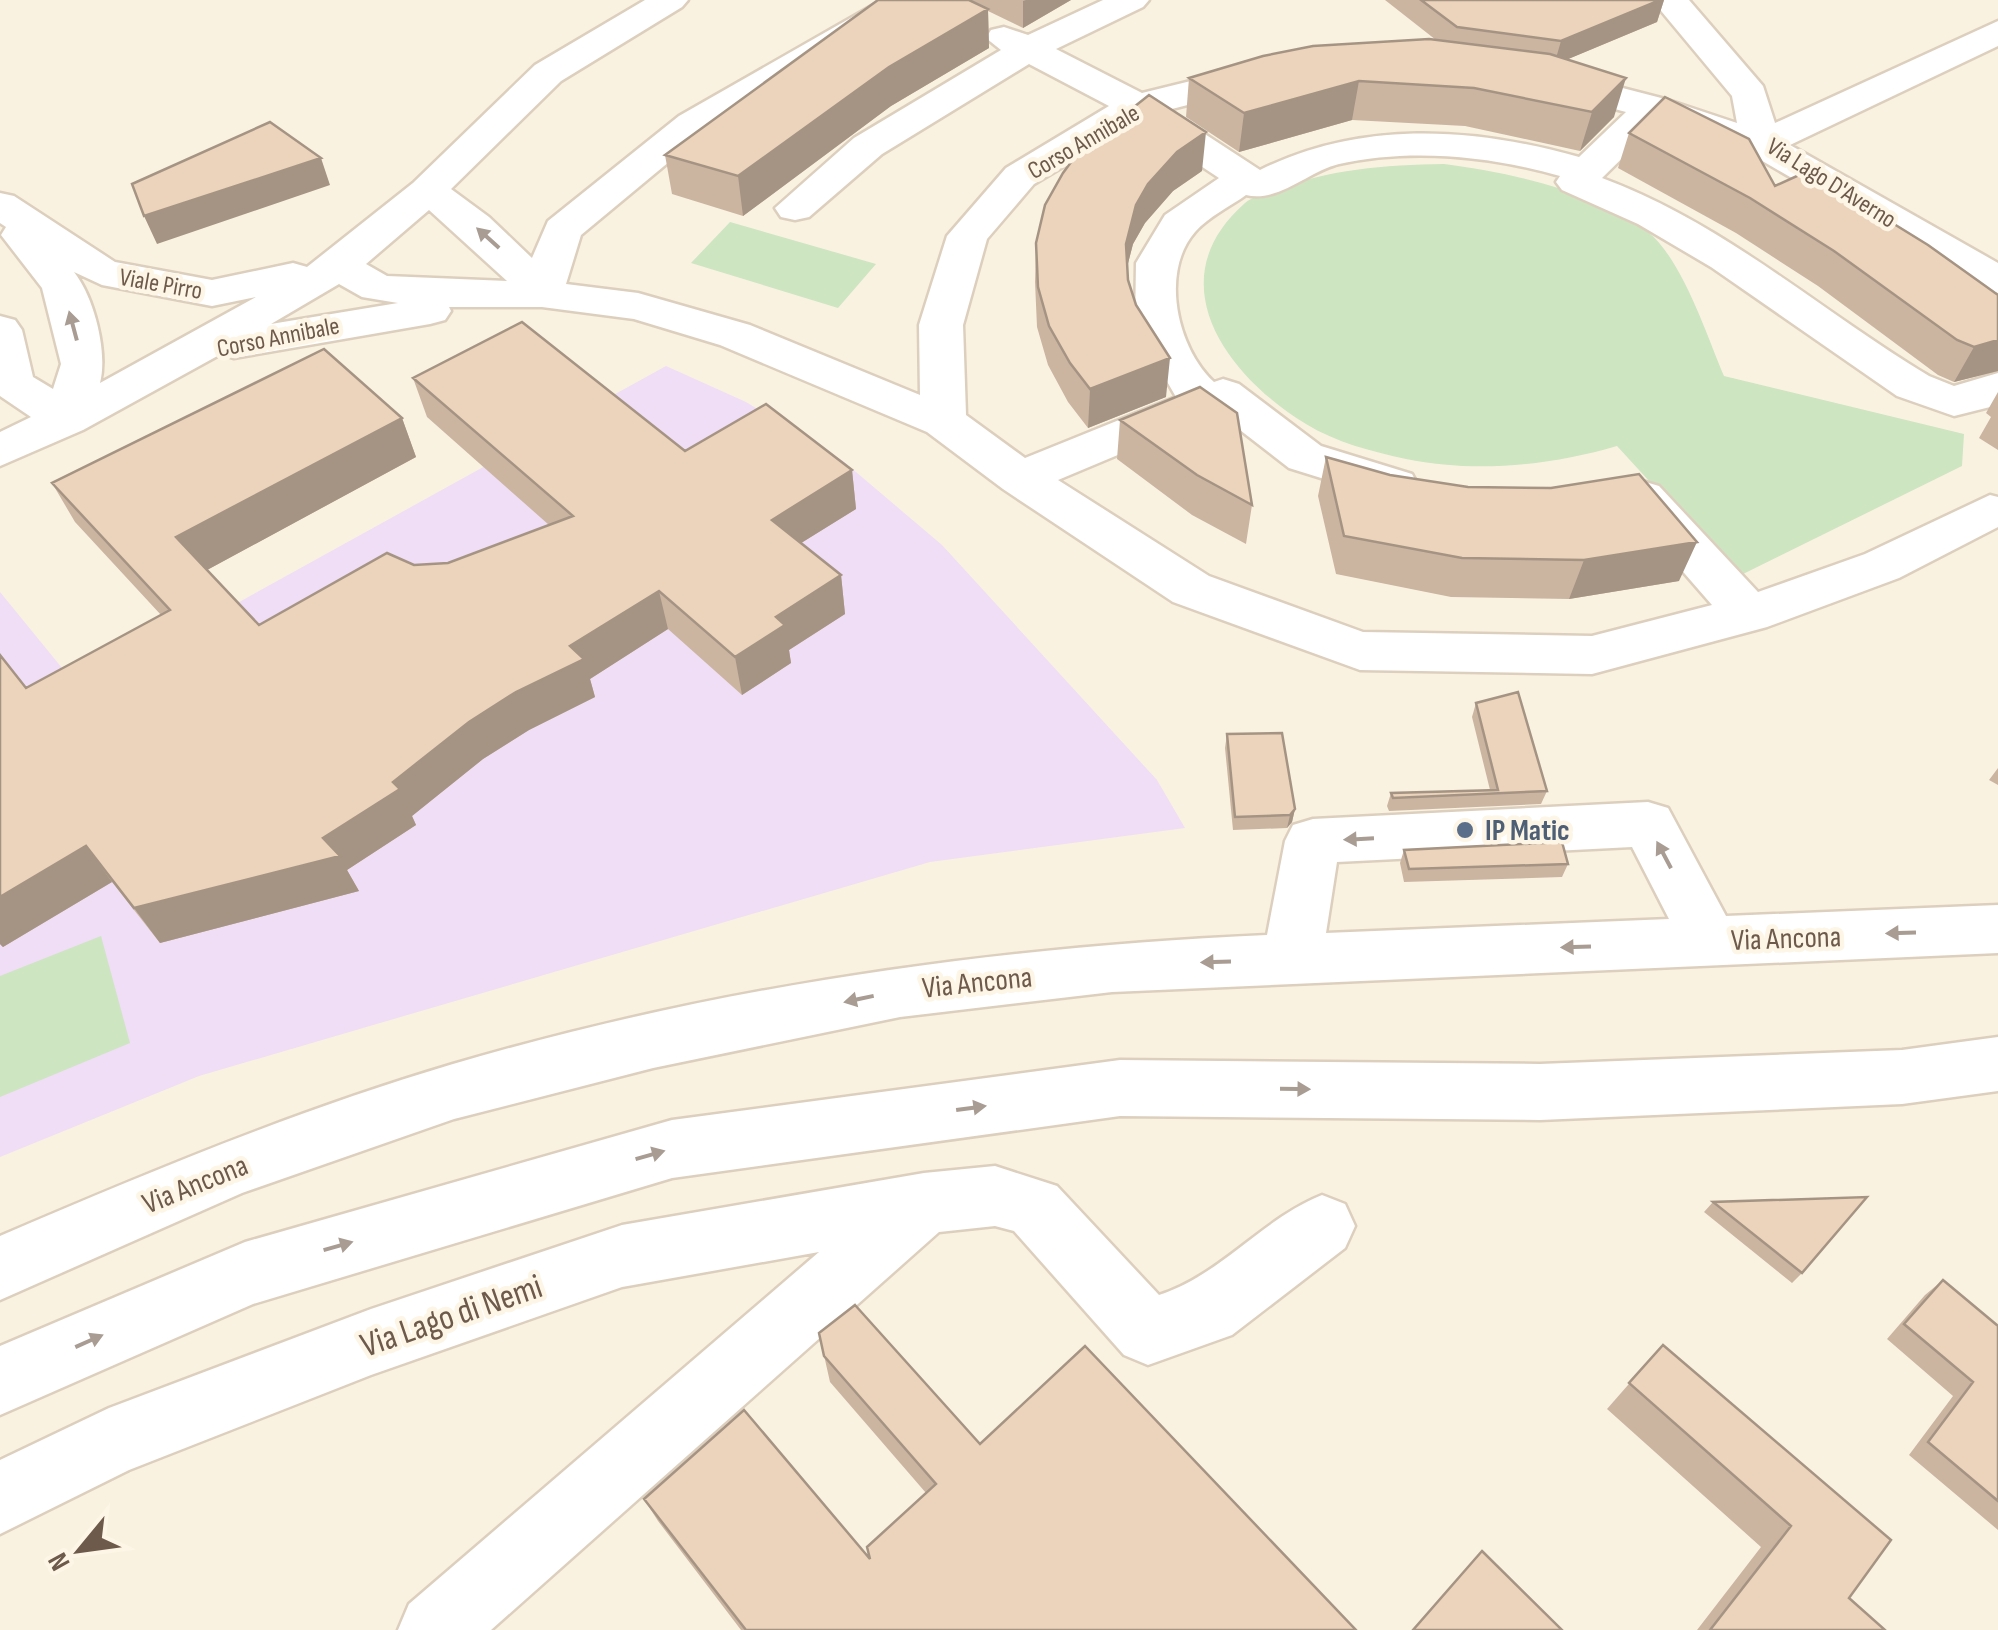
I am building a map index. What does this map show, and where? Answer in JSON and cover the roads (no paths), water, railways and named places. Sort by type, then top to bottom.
[{"type":"street","name":"Corso Annibale","points":[[0,451],[67,420],[192,352],[339,266],[427,191],[548,73],[670,0]]},
{"type":"street","points":[[542,294],[562,230],[692,124],[907,0]]},
{"type":"street","points":[[795,208],[868,146],[1028,50],[1131,0]]},
{"type":"street","name":"Via Lago D'Averno","points":[[1670,0],[1750,94],[1761,144],[1998,280]]},
{"type":"street","points":[[979,25],[1137,106],[1251,182]]},
{"type":"street","points":[[1508,74],[1563,82],[1761,144],[1998,32]]},
{"type":"street","name":"Corso Annibale","points":[[339,266],[376,288],[436,294],[542,294],[638,306],[735,335],[943,421],[940,325],[967,236],[1020,176],[1137,106],[1266,74],[1304,70]]},
{"type":"street","points":[[1581,177],[1652,107]]},
{"type":"street","points":[[1438,494],[1372,481],[1305,457],[1189,384],[1157,326],[1157,263],[1180,224],[1251,182],[1323,156],[1386,144],[1465,146],[1581,177],[1775,289],[1901,379],[1953,401],[1986,395],[1998,387]]},
{"type":"street","points":[[427,191],[457,210],[510,258],[542,294]]},
{"type":"street","name":"Viale Pirro","points":[[0,207],[102,272],[212,293],[339,266]]},
{"type":"street","name":"Viale Pirro","points":[[0,207],[62,286],[83,364],[67,420]]},
{"type":"street","name":"Corso Annibale","points":[[192,352],[347,323],[542,294]]},
{"type":"street","points":[[0,330],[13,384],[67,420]]},
{"type":"street","points":[[1020,478],[1215,398]]},
{"type":"street","points":[[943,421],[1020,478],[1191,589],[1360,651],[1592,655],[1749,614],[1882,566],[1990,512]]},
{"type":"street","points":[[1618,487],[1749,614]]},
{"type":"street","points":[[1292,959],[1313,841],[1648,824],[1710,942]]},
{"type":"street","name":"Via Ancona","points":[[0,1268],[227,1168],[454,1091],[654,1041],[900,991],[1112,967],[1998,929]]},
{"type":"street","points":[[0,1380],[244,1274],[672,1149],[1120,1088],[1540,1092],[1902,1078],[1998,1064]]},
{"type":"street","name":"Via Lago di Nemi","points":[[0,1498],[109,1443],[371,1342],[622,1256],[924,1203],[995,1196],[1034,1207],[1148,1332],[1208,1312],[1322,1226]]},
{"type":"street","points":[[435,1630],[924,1203]]},
{"type":"place","name":"IP Matic","points":[[1465,830]]}]
